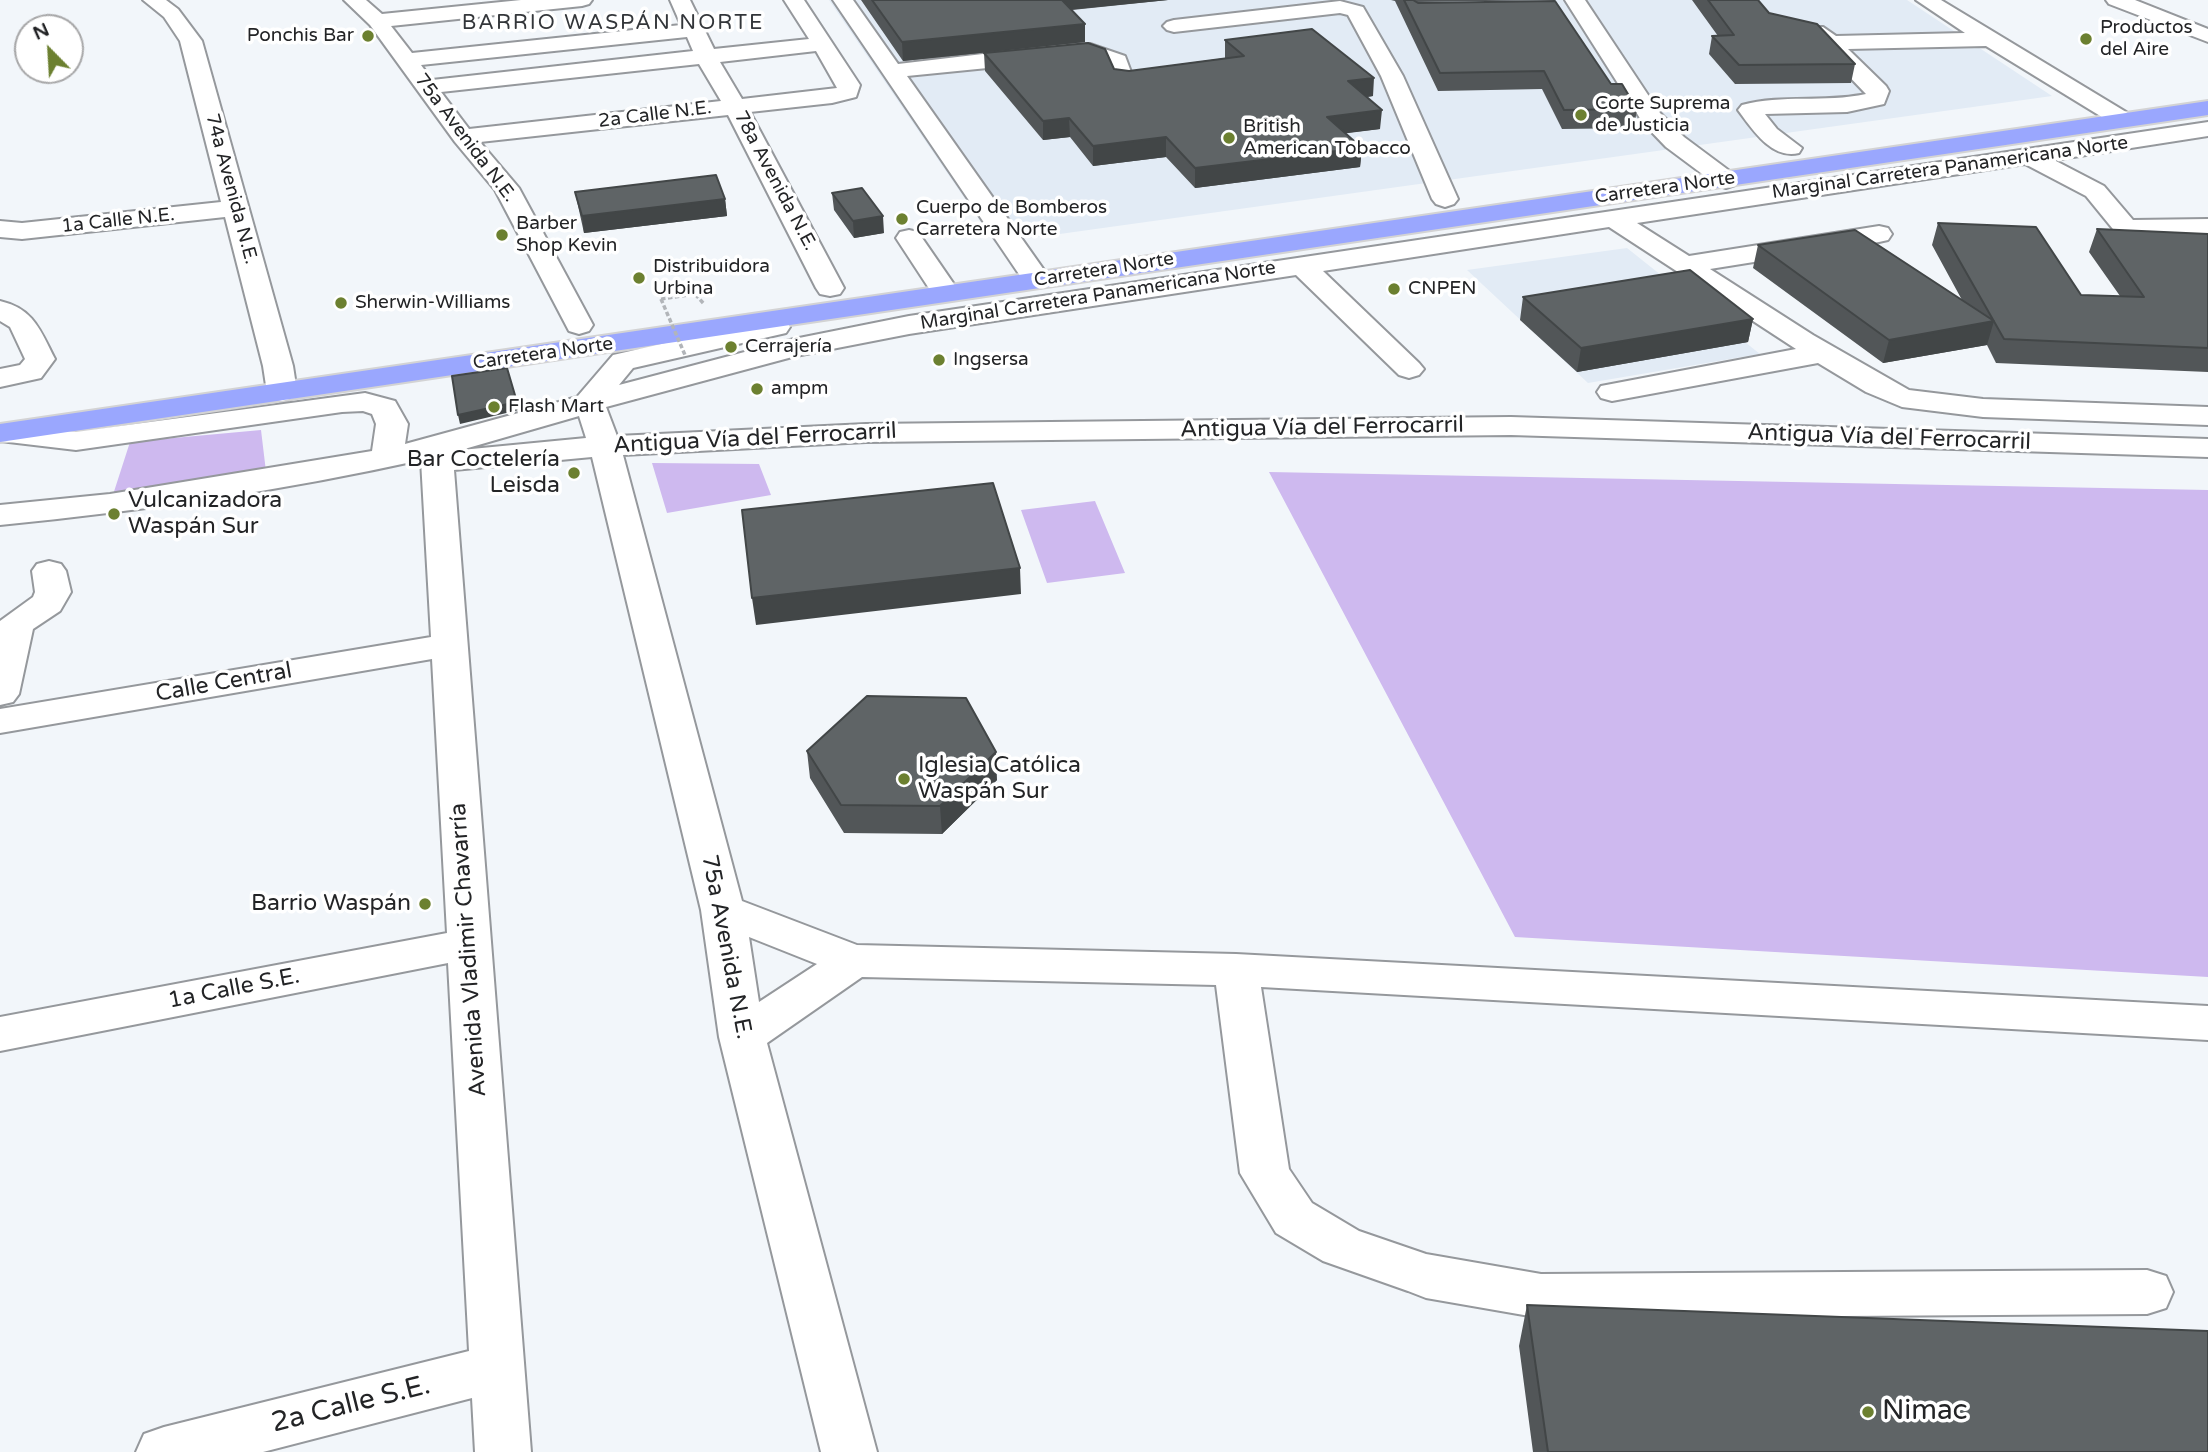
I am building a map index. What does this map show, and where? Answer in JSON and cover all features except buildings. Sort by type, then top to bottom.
[{"type":"highway","name":"Carretera Norte","points":[[1030,270],[1445,199],[2208,89]]},
{"type":"highway","name":"Carretera Norte","points":[[280,379],[579,325],[831,288],[939,283],[1726,180],[2208,108]]},
{"type":"highway","points":[[1659,211],[1781,172]]},
{"type":"highway","name":"Carretera Norte","points":[[2,424],[73,409],[280,379],[879,303],[939,283]]},
{"type":"street","name":"74a Avenida N.E.","points":[[153,0],[171,13],[191,41],[280,379]]},
{"type":"street","name":"75a Avenida N.E.","points":[[354,0],[377,21],[463,137],[506,188],[579,325]]},
{"type":"street","points":[[377,21],[582,0]]},
{"type":"street","name":"78a Avenida N.E.","points":[[680,0],[707,58],[831,288]]},
{"type":"street","points":[[426,87],[823,44],[794,0]]},
{"type":"street","points":[[843,0],[1030,270]]},
{"type":"street","points":[[1248,0],[1269,15]]},
{"type":"street","points":[[1926,0],[2123,120]]},
{"type":"street","points":[[2116,0],[2208,36]]},
{"type":"street","points":[[1553,10],[1578,5],[1651,118],[1726,180]]},
{"type":"street","points":[[1184,20],[1269,15],[1339,7],[1356,11],[1392,76],[1445,199]]},
{"type":"street","points":[[2149,13],[2196,7]]},
{"type":"street","points":[[1790,148],[1769,134],[1750,110],[1761,107],[1847,105],[1876,99],[1878,91],[1822,35],[1798,28]]},
{"type":"street","points":[[405,60],[693,30]]},
{"type":"street","points":[[1830,43],[1989,39]]},
{"type":"street","name":"2a Calle N.E.","points":[[463,137],[832,96],[848,92],[849,85],[823,44]]},
{"type":"street","points":[[892,71],[1059,51],[1090,51],[1117,61],[1123,80]]},
{"type":"street","name":"Marginal Carretera Panamericana Norte","points":[[0,514],[88,506],[230,486],[387,458],[436,454],[589,402],[794,348],[909,325],[2208,130]]},
{"type":"street","points":[[2028,156],[2095,191],[2126,228],[2208,227]]},
{"type":"street","name":"1a Calle N.E.","points":[[0,229],[22,231],[237,208]]},
{"type":"street","points":[[1612,218],[1823,353],[1902,398],[1983,408],[2208,416]]},
{"type":"street","points":[[1682,265],[1878,234]]},
{"type":"street","points":[[909,238],[939,283]]},
{"type":"street","points":[[1303,265],[1409,369]]},
{"type":"street","points":[[589,402],[623,361],[879,303]]},
{"type":"street","points":[[0,309],[22,322],[40,359],[30,372],[0,378]]},
{"type":"street","points":[[1612,392],[1823,353]]},
{"type":"street","points":[[2,424],[62,441],[76,441],[330,404],[365,402],[384,408],[392,424],[387,458]]},
{"type":"street","name":"75a Avenida N.E.","points":[[589,402],[605,446],[723,910],[742,1037],[849,1452]]},
{"type":"street","name":"Antigua Vía del Ferrocarril","points":[[436,454],[866,433],[1511,426],[2208,448]]},
{"type":"street","name":"Avenida Vladimir Chavarría","points":[[436,454],[503,1452]]},
{"type":"street","points":[[0,694],[16,624],[47,603],[53,592],[49,570]]},
{"type":"street","name":"Calle Central","points":[[0,721],[449,645]]},
{"type":"street","points":[[723,910],[853,961],[1236,970],[2208,1023]]},
{"type":"street","name":"1a Calle S.E.","points":[[0,1034],[469,944]]},
{"type":"street","points":[[742,1037],[853,961]]},
{"type":"street","points":[[1236,970],[1265,1173],[1294,1218],[1341,1247],[1426,1276],[1541,1296],[2147,1292]]},
{"type":"street","name":"2a Calle S.E.","points":[[164,1452],[497,1368]]},
{"type":"path","points":[[685,355],[661,299],[695,294],[707,307]]},
{"type":"shaded area","points":[[829,0],[1907,0],[2052,96],[995,243]]},
{"type":"shaded area","points":[[1627,248],[1760,354],[1588,383],[1467,270]]},
{"type":"shaded area","points":[[261,430],[267,480],[110,504],[130,442]]},
{"type":"shaded area","points":[[652,463],[759,464],[771,495],[667,513]]},
{"type":"shaded area","points":[[1269,472],[2208,490],[2208,977],[1515,937]]},
{"type":"shaded area","points":[[1095,501],[1125,573],[1047,583],[1021,510]]},
{"type":"place","name":"Ponchis Bar","points":[[368,36]]},
{"type":"place","name":"Productos del Aire","points":[[2086,39]]},
{"type":"place","name":"Corte Suprema de Justicia","points":[[1581,115]]},
{"type":"place","name":"British American Tobacco","points":[[1229,138]]},
{"type":"place","name":"Cuerpo de Bomberos Carretera Norte","points":[[902,219]]},
{"type":"place","name":"Barber Shop Kevin","points":[[502,235]]},
{"type":"place","name":"Distribuidora Urbina","points":[[639,278]]},
{"type":"place","name":"CNPEN","points":[[1394,289]]},
{"type":"place","name":"Sherwin-Williams","points":[[341,303]]},
{"type":"place","name":"Cerrajería","points":[[731,347]]},
{"type":"place","name":"Ingsersa","points":[[939,360]]},
{"type":"place","name":"ampm","points":[[757,389]]},
{"type":"place","name":"Flash Mart","points":[[494,407]]},
{"type":"place","name":"Bar Coctelería Leisda","points":[[574,473]]},
{"type":"place","name":"Vulcanizadora Waspán Sur","points":[[114,514]]},
{"type":"place","name":"Iglesia Católica Waspán Sur","points":[[904,779]]},
{"type":"place","name":"Barrio Waspán","points":[[425,904]]},
{"type":"place","name":"Nimac","points":[[1868,1412]]},
{"type":"district","name":"BARRIO WASPÁN NORTE","points":[[613,23]]}]
